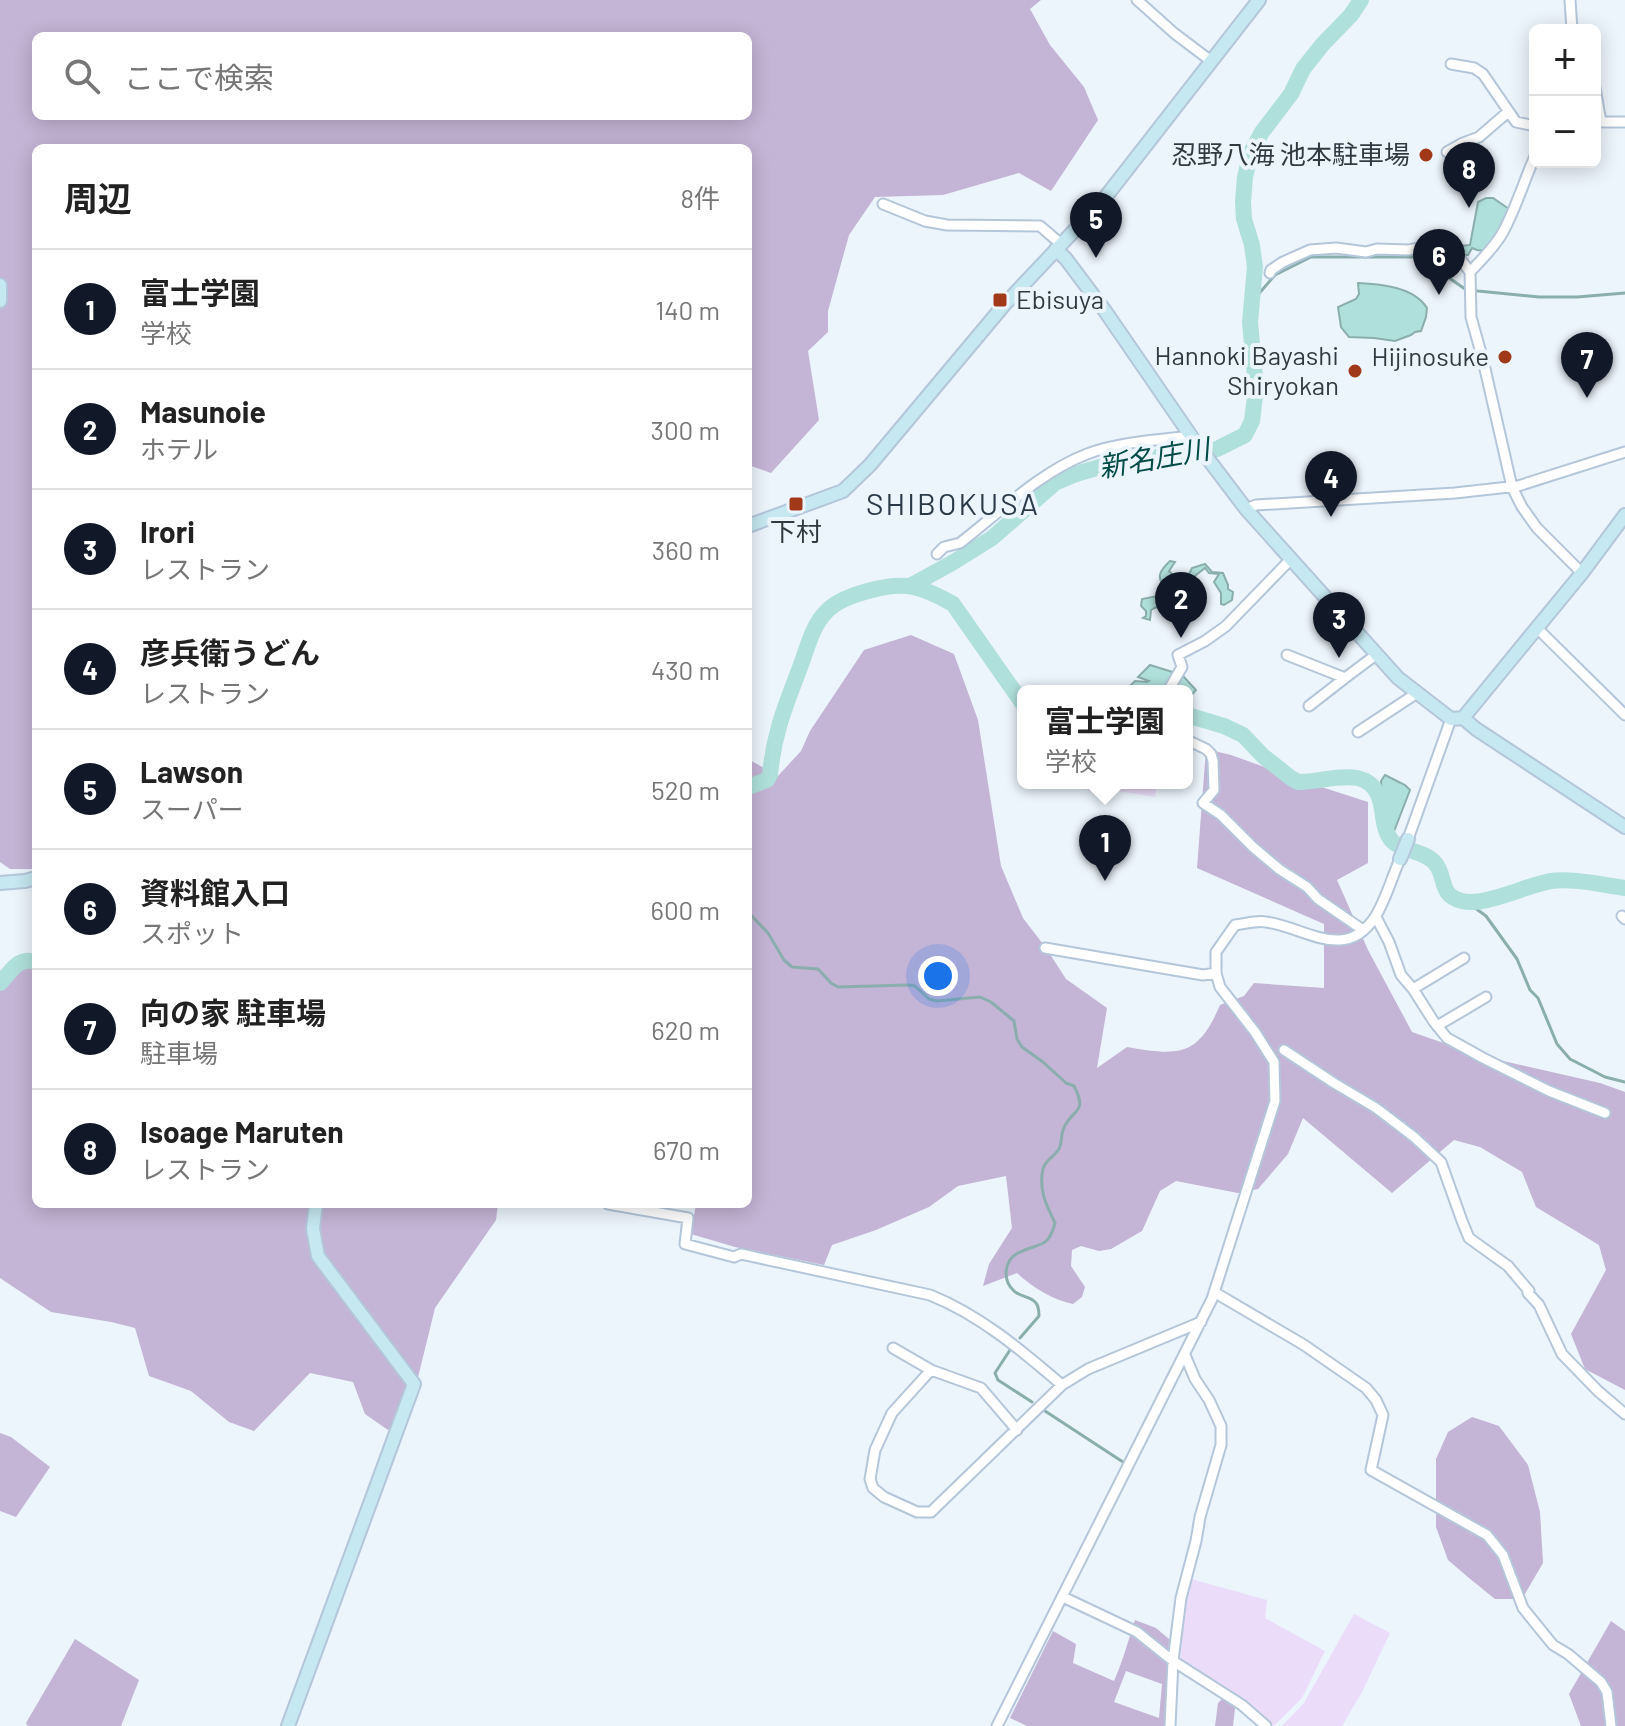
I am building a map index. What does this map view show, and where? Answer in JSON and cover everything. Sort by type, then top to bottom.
[{"type":"street","points":[[1137,0],[1211,61]]},
{"type":"street","points":[[752,525],[843,491],[870,465],[1004,305],[1104,199],[1259,0]]},
{"type":"street","points":[[1570,0],[1572,24]]},
{"type":"street","points":[[1451,64],[1474,68],[1483,74],[1516,122],[1529,125]]},
{"type":"street","points":[[1447,152],[1479,137],[1508,112]]},
{"type":"street","points":[[1601,122],[1625,122]]},
{"type":"street","points":[[1470,272],[1502,235],[1530,168]]},
{"type":"street","points":[[883,204],[925,221],[947,225],[1040,226],[1058,246],[1246,509],[1398,678],[1625,827]]},
{"type":"street","points":[[1270,273],[1283,262],[1310,250],[1336,248],[1366,252],[1450,245],[1470,272],[1471,317],[1512,487],[1537,528],[1582,573]]},
{"type":"street","points":[[0,285],[0,301]]},
{"type":"street","points":[[937,554],[944,547],[960,543],[1041,479],[1089,453],[1129,444],[1193,438]]},
{"type":"street","points":[[1246,509],[1256,505],[1512,487],[1625,452]]},
{"type":"street","points":[[997,1726],[1201,1322],[1214,1292],[1275,1101],[1274,1062],[1220,987],[1216,952],[1235,925],[1263,921],[1328,940],[1356,936],[1376,917],[1457,718],[1537,628],[1625,515]]},
{"type":"street","points":[[1172,685],[1182,667],[1178,655],[1226,626],[1291,559]]},
{"type":"street","points":[[1537,628],[1625,715]]},
{"type":"street","points":[[1309,706],[1377,654]]},
{"type":"street","points":[[1287,655],[1345,678]]},
{"type":"street","points":[[1358,732],[1417,693]]},
{"type":"street","points":[[1193,743],[1206,749],[1213,761],[1214,790],[1203,803],[1221,815],[1279,869],[1363,930]]},
{"type":"street","points":[[1,882],[32,878]]},
{"type":"street","points":[[1376,917],[1401,975],[1447,1038],[1549,1091],[1605,1113]]},
{"type":"street","points":[[1045,948],[1203,975],[1216,973]]},
{"type":"street","points":[[1413,989],[1464,958]]},
{"type":"street","points":[[1437,1026],[1486,997]]},
{"type":"street","points":[[1284,1050],[1376,1108],[1441,1162],[1469,1238],[1508,1266],[1539,1305],[1562,1354],[1625,1414]]},
{"type":"street","points":[[288,1726],[414,1384],[318,1256],[313,1229],[316,1208]]},
{"type":"street","points":[[631,1208],[688,1218],[685,1244],[734,1257],[741,1254],[930,1295],[1012,1342],[1062,1385]]},
{"type":"street","points":[[1214,1292],[1304,1345],[1366,1388],[1383,1415],[1371,1470],[1487,1535],[1503,1555],[1523,1608],[1553,1645],[1601,1682],[1607,1692],[1611,1726]]},
{"type":"street","points":[[931,1370],[892,1413],[875,1450],[870,1479],[873,1488],[884,1497],[917,1512],[931,1512],[1062,1385],[1088,1369],[1201,1322]]},
{"type":"street","points":[[893,1348],[931,1370],[981,1388],[1017,1430]]},
{"type":"street","points":[[1170,1726],[1173,1661],[1181,1598],[1221,1445],[1221,1426],[1185,1355]]},
{"type":"street","points":[[1063,1597],[1137,1632],[1173,1661],[1242,1705],[1266,1726]]},
{"type":"shaded area","points":[[0,0],[1041,0],[1030,9],[1050,45],[1084,87],[1098,120],[1051,191],[1019,173],[943,195],[875,197],[849,235],[828,311],[828,332],[808,351],[819,420],[771,473],[752,466],[752,144],[32,144],[32,869],[10,869],[0,862]]},
{"type":"shaded area","points":[[1493,198],[1509,209],[1485,251],[1472,248],[1468,255],[1464,255],[1458,246],[1470,245],[1478,202]]},
{"type":"shaded area","points":[[1358,283],[1387,286],[1414,295],[1427,308],[1421,331],[1395,341],[1349,337],[1341,327],[1338,307],[1356,299]]},
{"type":"shaded area","points":[[1170,561],[1175,562],[1169,571],[1175,577],[1180,573],[1189,574],[1192,568],[1205,564],[1212,572],[1223,573],[1228,589],[1233,592],[1232,600],[1221,604],[1221,593],[1214,582],[1219,574],[1209,573],[1205,568],[1196,575],[1181,597],[1151,610],[1150,620],[1143,618],[1146,611],[1141,606],[1142,599],[1163,595],[1160,576]]},
{"type":"shaded area","points":[[911,635],[954,654],[978,720],[1001,866],[1023,918],[1066,979],[1107,1008],[1097,1068],[1127,1047],[1160,1052],[1185,1049],[1195,1044],[1204,1035],[1220,1005],[1244,996],[1254,983],[1324,988],[1324,924],[1197,868],[1206,749],[1368,802],[1368,863],[1337,880],[1368,950],[1412,1032],[1481,1056],[1600,1083],[1625,1092],[1625,1390],[1585,1369],[1571,1334],[1606,1270],[1599,1245],[1536,1207],[1522,1172],[1480,1147],[1454,1140],[1392,1193],[1303,1118],[1288,1154],[1258,1189],[1238,1193],[1176,1181],[1160,1191],[1142,1231],[1111,1249],[1099,1251],[1081,1246],[1072,1250],[1071,1266],[1085,1287],[1082,1297],[1073,1304],[1043,1292],[1017,1273],[983,1286],[989,1264],[1012,1228],[1006,1176],[958,1186],[929,1207],[832,1245],[824,1265],[735,1247],[691,1234],[695,1208],[752,1208],[752,761],[778,776],[801,751],[810,731],[864,650]]},
{"type":"shaded area","points":[[1150,665],[1182,675],[1191,685],[1131,685],[1135,681],[1149,681],[1138,677]]},
{"type":"shaded area","points":[[1385,775],[1410,790],[1393,834],[1386,826],[1384,816],[1381,781]]},
{"type":"shaded area","points":[[1105,789],[1156,789],[1155,797]]},
{"type":"shaded area","points":[[32,963],[32,1208],[498,1208],[496,1220],[435,1308],[411,1406],[388,1430],[365,1414],[353,1382],[310,1373],[254,1431],[229,1422],[191,1391],[149,1376],[135,1328],[51,1312],[0,1278],[0,975]]},
{"type":"shaded area","points":[[1472,1417],[1499,1426],[1528,1465],[1540,1512],[1543,1563],[1522,1599],[1495,1599],[1469,1578],[1448,1560],[1436,1527],[1436,1459],[1448,1432]]},
{"type":"shaded area","points":[[0,1433],[11,1437],[50,1467],[16,1517],[0,1511]]},
{"type":"shaded area","points":[[1191,1579],[1267,1600],[1265,1618],[1325,1651],[1302,1698],[1276,1724],[1272,1725],[1251,1705],[1180,1659]]},
{"type":"shaded area","points":[[1354,1614],[1390,1633],[1342,1726],[1282,1726],[1304,1703]]},
{"type":"shaded area","points":[[1135,1620],[1156,1628],[1169,1639],[1166,1726],[1027,1726],[1010,1718],[1053,1631],[1076,1644],[1073,1663],[1114,1681]],"holes":[[[1126,1671],[1162,1684],[1159,1718],[1114,1702]]]},
{"type":"shaded area","points":[[1611,1621],[1625,1631],[1625,1726],[1581,1726],[1569,1694]]},
{"type":"shaded area","points":[[75,1639],[139,1680],[121,1726],[28,1726],[26,1723]]},
{"type":"shaded area","points":[[1222,1699],[1235,1708],[1233,1726],[1215,1726],[1218,1703]]},
{"type":"waterway","name":"新名庄川","points":[[910,586],[992,538],[1055,483],[1124,460],[1217,449],[1245,435],[1252,421],[1256,388],[1250,322],[1255,267],[1243,202],[1251,152],[1291,94],[1303,69],[1361,0]]},
{"type":"waterway","points":[[1251,309],[1256,297],[1275,275],[1311,257],[1419,257],[1465,289],[1478,291],[1539,297],[1625,293]]},
{"type":"waterway","points":[[752,786],[767,780],[770,775],[782,717],[818,623],[833,606],[867,591],[892,586],[913,587],[953,604],[1017,695]]},
{"type":"waterway","points":[[1193,717],[1243,735],[1263,756],[1298,782],[1345,777],[1366,781],[1380,800],[1385,826],[1392,841],[1435,863],[1446,890],[1454,898],[1482,901],[1560,880],[1625,888]]},
{"type":"waterway","points":[[1467,902],[1486,916],[1517,959],[1557,1044],[1570,1059],[1605,1077],[1625,1082]]},
{"type":"waterway","points":[[752,916],[792,967],[818,969],[838,987],[908,985],[915,986],[929,999],[937,1001],[980,997],[991,1002],[1014,1021],[1017,1039],[1022,1047],[1066,1083],[1074,1086],[1079,1107],[1066,1123],[1059,1149],[1046,1163],[1042,1174],[1043,1194],[1055,1223],[1052,1232],[1042,1244],[1013,1256],[1007,1265],[1006,1276],[1010,1286],[1016,1293],[1034,1301],[1039,1309],[1039,1316],[1020,1338]]},
{"type":"waterway","points":[[0,983],[20,963],[32,961]]},
{"type":"waterway","points":[[1010,1350],[995,1373],[998,1380],[1032,1402]]},
{"type":"waterway","points":[[1045,1411],[1123,1462]]},
{"type":"place","name":"忍野八海 池本駐車場","points":[[1426,155]]},
{"type":"place","name":"Isoage Maruten","points":[[1469,208]]},
{"type":"place","name":"Lawson","points":[[1096,258]]},
{"type":"place","name":"資料館入口","points":[[1439,295]]},
{"type":"place","name":"Ebisuya","points":[[1000,300]]},
{"type":"place","name":"Hijinosuke","points":[[1505,357]]},
{"type":"place","name":"Hannoki Bayashi Shiryokan","points":[[1355,371]]},
{"type":"place","name":"向の家 駐車場","points":[[1587,398]]},
{"type":"place","name":"下村","points":[[796,504]]},
{"type":"place","name":"彦兵衛うどん","points":[[1331,517]]},
{"type":"place","name":"Masunoie","points":[[1181,638]]},
{"type":"place","name":"Irori","points":[[1339,658]]},
{"type":"place","name":"富士学園","points":[[1105,881]]},
{"type":"district","name":"SHIBOKUSA","points":[[953,505]]}]
